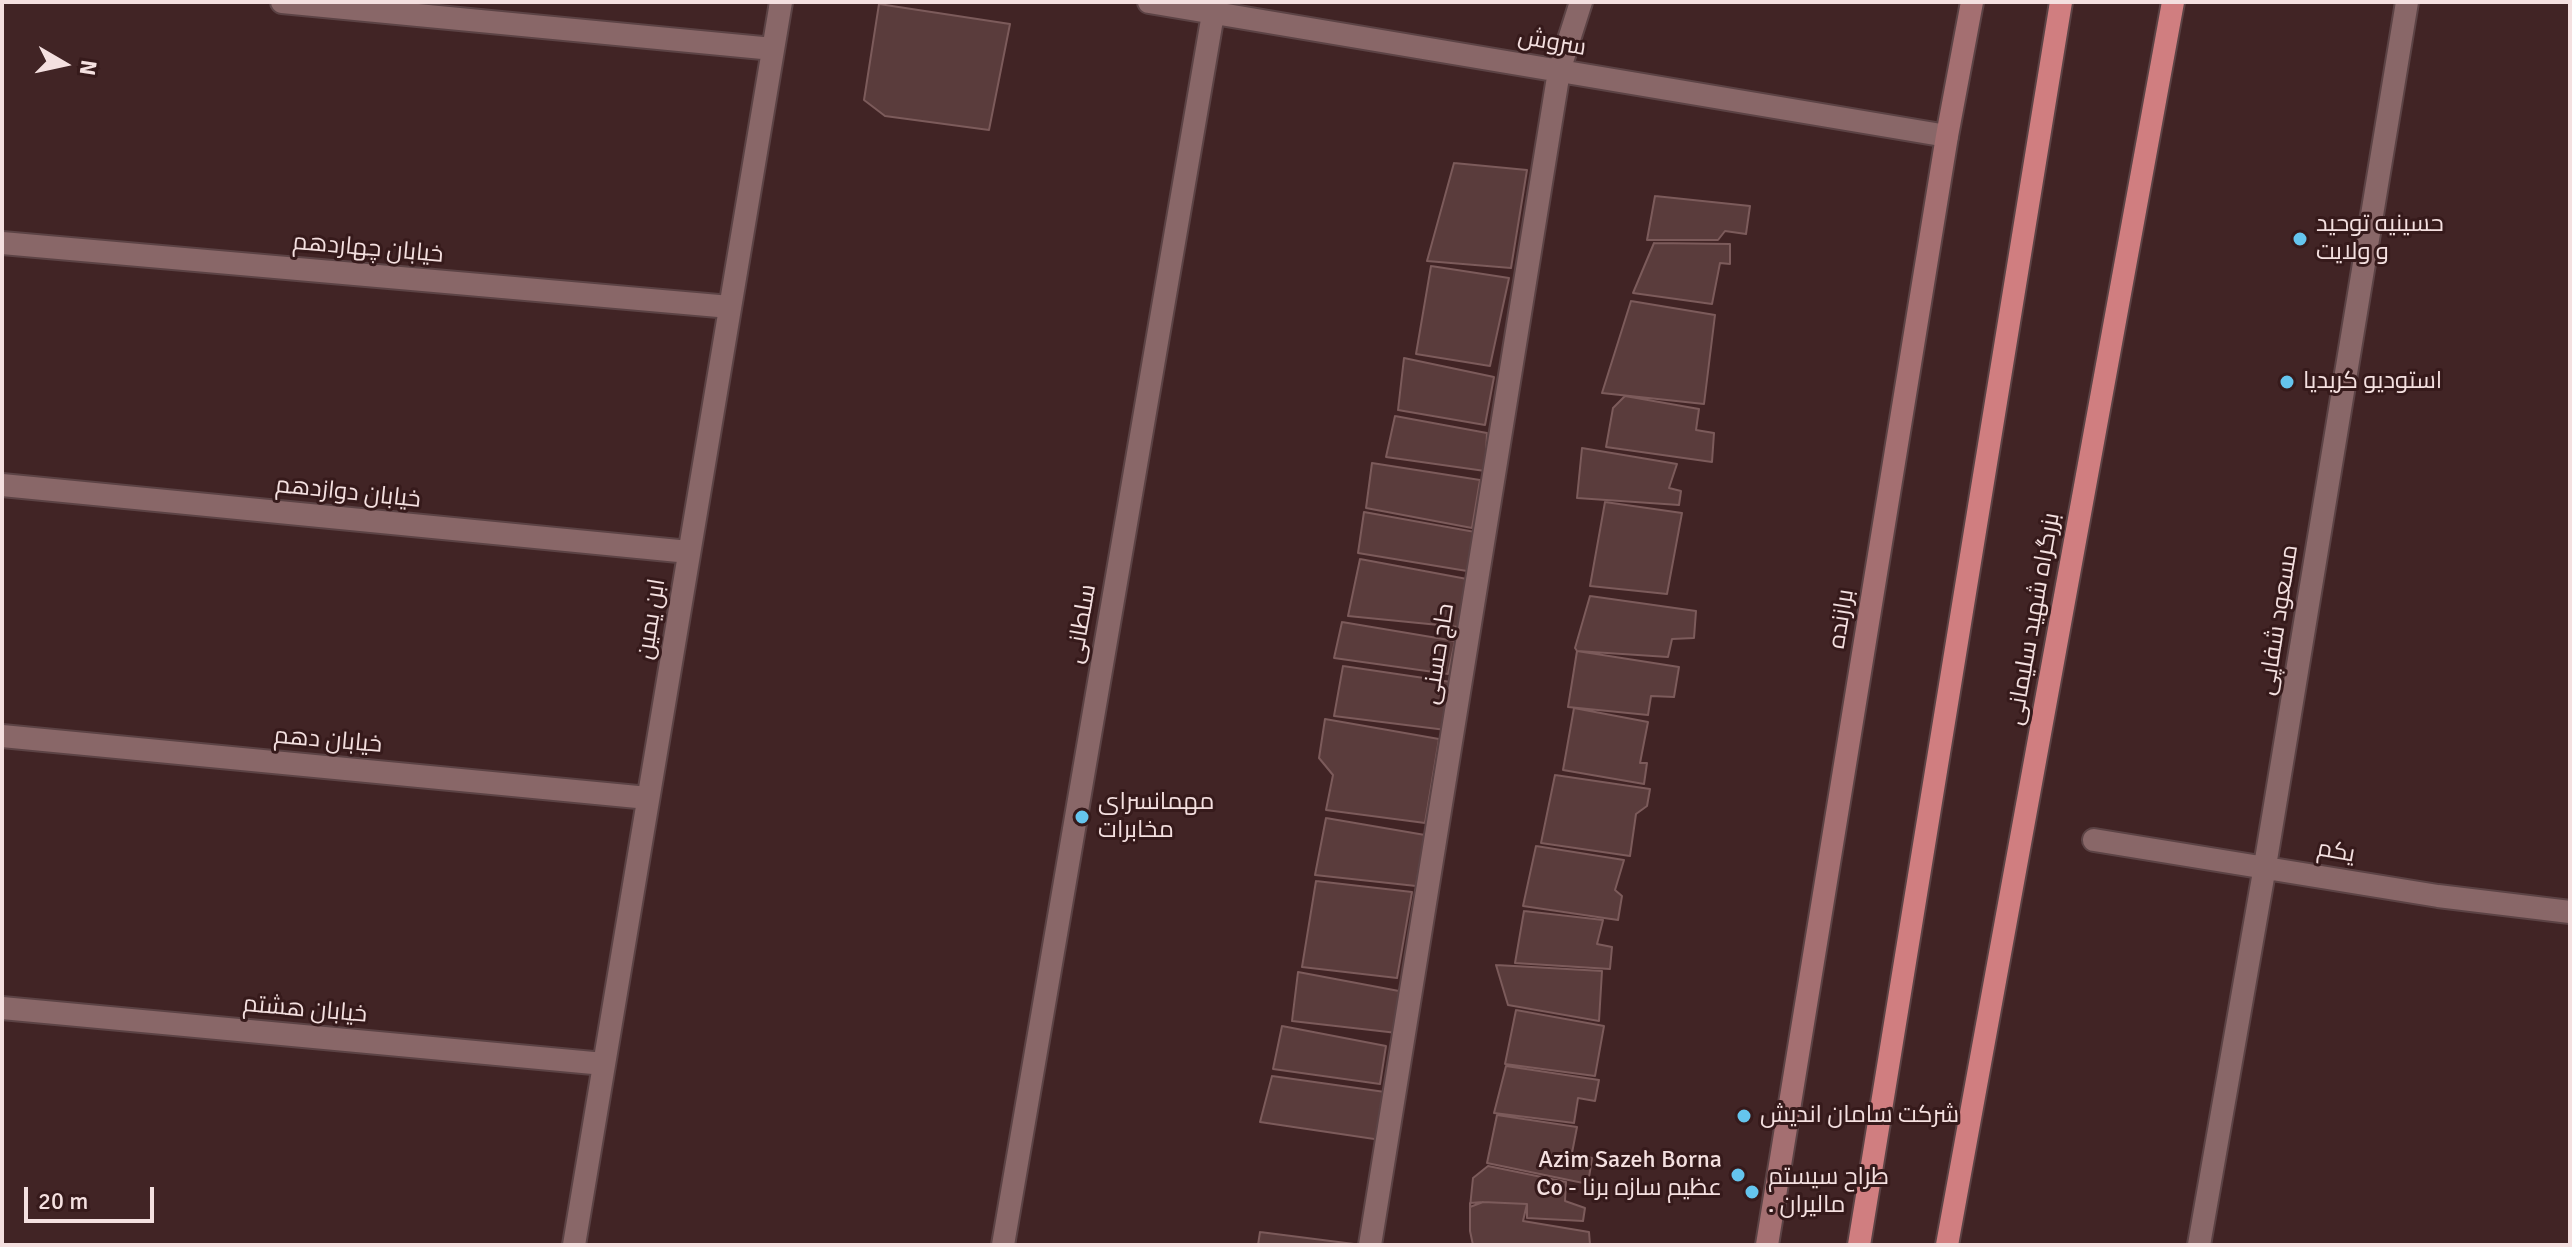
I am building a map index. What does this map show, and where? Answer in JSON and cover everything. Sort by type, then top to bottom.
[{"type":"highway","points":[[1859,1245],[2061,2]]},
{"type":"highway","name":"بزرگراه شهید سلیمانی","points":[[1947,1245],[2173,2]]},
{"type":"main road","name":"برازنده","points":[[1767,1245],[1947,136],[1972,2]]},
{"type":"street","points":[[282,2],[773,49]]},
{"type":"street","name":"ابن یمین","points":[[574,1245],[781,2]]},
{"type":"street","name":"سروش","points":[[1149,2],[1214,7],[1559,71],[1947,136]]},
{"type":"street","name":"حاج حسنی","points":[[1370,1245],[1559,71],[1581,2]]},
{"type":"street","name":"مسعود شفاپی","points":[[2199,1245],[2265,866],[2407,2]]},
{"type":"street","name":"سلطانی","points":[[1003,1245],[1214,7]]},
{"type":"street","name":"خیابان چهاردهم","points":[[2,243],[730,307]]},
{"type":"street","name":"خیابان دوازدهم","points":[[2,485],[689,552]]},
{"type":"street","name":"خیابان دهم","points":[[2,736],[648,798]]},
{"type":"street","name":"یکم","points":[[2094,840],[2438,896],[2570,912]]},
{"type":"street","name":"خیابان هشتم","points":[[2,1008],[604,1064]]},
{"type":"building","points":[[879,4],[1010,24],[989,130],[885,116],[864,100]]},
{"type":"building","points":[[1454,163],[1527,170],[1511,268],[1427,261]]},
{"type":"building","points":[[1655,196],[1750,206],[1746,234],[1725,231],[1718,240],[1647,240]]},
{"type":"building","points":[[1654,243],[1730,244],[1730,264],[1720,263],[1712,304],[1633,293]]},
{"type":"building","points":[[1431,266],[1509,278],[1490,366],[1416,354]]},
{"type":"building","points":[[1631,301],[1715,315],[1704,404],[1602,393]]},
{"type":"building","points":[[1404,358],[1494,377],[1485,425],[1398,410]]},
{"type":"building","points":[[1625,396],[1699,409],[1696,430],[1714,433],[1712,462],[1606,447],[1613,408]]},
{"type":"building","points":[[1395,416],[1487,433],[1485,471],[1386,457]]},
{"type":"building","points":[[1582,448],[1677,464],[1669,488],[1681,491],[1679,505],[1577,498]]},
{"type":"building","points":[[1372,463],[1480,480],[1472,528],[1366,508]]},
{"type":"building","points":[[1605,502],[1682,513],[1667,594],[1590,586]]},
{"type":"building","points":[[1364,512],[1475,532],[1467,571],[1358,553]]},
{"type":"building","points":[[1360,559],[1467,579],[1459,627],[1348,616]]},
{"type":"building","points":[[1590,596],[1696,611],[1694,638],[1672,639],[1668,657],[1577,651],[1575,648]]},
{"type":"building","points":[[1342,622],[1455,641],[1448,674],[1334,658]]},
{"type":"building","points":[[1577,651],[1679,667],[1674,697],[1651,696],[1648,715],[1568,707]]},
{"type":"building","points":[[1343,666],[1451,682],[1446,730],[1334,716]]},
{"type":"building","points":[[1574,708],[1648,722],[1640,763],[1647,763],[1644,784],[1563,770]]},
{"type":"building","points":[[1325,719],[1439,739],[1425,823],[1326,810],[1333,775],[1319,758]]},
{"type":"building","points":[[1555,775],[1650,789],[1647,806],[1636,814],[1630,856],[1541,843]]},
{"type":"building","points":[[1326,818],[1425,835],[1416,886],[1315,875]]},
{"type":"building","points":[[1536,846],[1624,860],[1615,890],[1622,896],[1618,920],[1523,906]]},
{"type":"building","points":[[1316,881],[1412,892],[1397,978],[1302,967]]},
{"type":"building","points":[[1524,911],[1603,920],[1597,944],[1612,947],[1610,969],[1515,963]]},
{"type":"building","points":[[1496,965],[1602,971],[1599,1021],[1508,1005]]},
{"type":"building","points":[[1298,972],[1399,991],[1397,1033],[1292,1021]]},
{"type":"building","points":[[1516,1010],[1604,1026],[1595,1076],[1505,1064]]},
{"type":"building","points":[[1282,1026],[1386,1046],[1380,1084],[1273,1069]]},
{"type":"building","points":[[1506,1066],[1599,1080],[1595,1101],[1578,1098],[1574,1123],[1494,1113]]},
{"type":"building","points":[[1272,1076],[1385,1092],[1381,1140],[1260,1122]]},
{"type":"building","points":[[1497,1115],[1577,1127],[1572,1153],[1592,1158],[1588,1184],[1487,1163]]},
{"type":"building","points":[[1488,1166],[1566,1182],[1565,1201],[1585,1208],[1583,1221],[1527,1218],[1527,1204],[1483,1202],[1470,1207],[1473,1178]]},
{"type":"building","points":[[1470,1203],[1527,1204],[1523,1221],[1589,1232],[1590,1245],[1473,1245]]},
{"type":"building","points":[[1260,1232],[1354,1244],[1354,1245],[1258,1245]]},
{"type":"place","name":"حسینیه توحید و ولایت","points":[[2300,239]]},
{"type":"place","name":"استودیو کریدیا","points":[[2287,382]]},
{"type":"place","name":"مهمانسرای مخابرات","points":[[1082,817]]},
{"type":"place","name":"شرکت سامان اندیش","points":[[1744,1116]]},
{"type":"place","name":"Azim Sazeh Borna Co - عظیم سازه برنا","points":[[1738,1175]]},
{"type":"place","name":"طراح سیستم . مالیران","points":[[1752,1192]]}]
